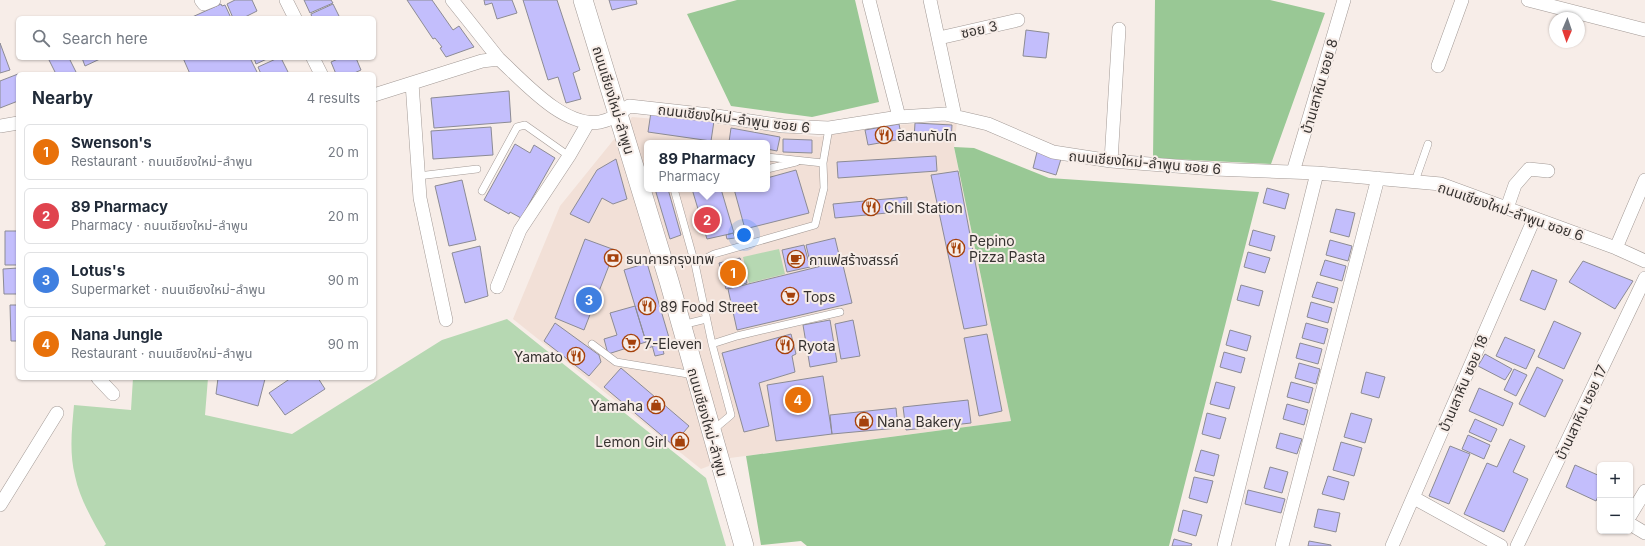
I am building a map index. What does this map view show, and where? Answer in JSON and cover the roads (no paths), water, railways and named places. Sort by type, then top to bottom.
[{"type":"main road","name":"ถนนเชียงใหม่-ลำพูน","points":[[583,0],[618,115],[643,179]]},
{"type":"main road","name":"ถนนเชียงใหม่-ลำพูน","points":[[646,192],[680,325],[744,546]]},
{"type":"street","points":[[201,0],[204,4],[214,0]]},
{"type":"street","points":[[286,0],[294,16]]},
{"type":"street","points":[[452,0],[499,59],[552,107],[564,115],[588,123],[569,156],[520,230],[497,287]]},
{"type":"street","points":[[869,0],[899,117]]},
{"type":"street","points":[[930,0],[955,116]]},
{"type":"street","name":"บ้านเสาหิน ซอย 8","points":[[1293,172],[1344,0]]},
{"type":"street","points":[[1438,66],[1462,0]]},
{"type":"street","points":[[1528,0],[1574,6],[1645,30]]},
{"type":"street","name":"ซอย 3","points":[[939,38],[1018,20]]},
{"type":"street","points":[[1111,161],[1119,29]]},
{"type":"street","points":[[376,94],[482,61],[499,59]]},
{"type":"street","points":[[315,60],[320,72]]},
{"type":"street","points":[[412,83],[420,198],[446,320]]},
{"type":"street","name":"ถนนเชียงใหม่-ลำพูน ซอย 6","points":[[588,123],[602,122],[618,115],[630,106],[710,115],[783,126],[829,128],[899,117],[945,114],[988,124],[1053,152],[1111,161],[1214,169],[1317,173],[1441,184],[1616,248],[1645,261]]},
{"type":"street","points":[[0,126],[16,123]]},
{"type":"street","points":[[1506,208],[1515,185],[1529,169],[1548,171]]},
{"type":"street","points":[[1224,546],[1317,173]]},
{"type":"street","points":[[1282,546],[1378,178]]},
{"type":"street","points":[[1616,248],[1645,180]]},
{"type":"street","name":"บ้านเสาหิน ซอย 18","points":[[1392,546],[1534,219]]},
{"type":"street","name":"บ้านเสาหิน ซอย 17","points":[[1517,546],[1645,278]]},
{"type":"street","points":[[100,380],[113,394]]},
{"type":"street","points":[[0,505],[57,413]]},
{"type":"street","points":[[1633,511],[1645,491]]},
{"type":"street","points":[[1414,498],[1501,546]]},
{"type":"street","points":[[1633,526],[1645,533]]},
{"type":"lane","points":[[482,191],[518,127],[525,125],[569,156]]},
{"type":"lane","points":[[695,264],[714,254],[816,225],[824,188],[823,163],[829,128]]},
{"type":"lane","points":[[1415,182],[1428,144]]},
{"type":"lane","points":[[770,157],[823,163]]},
{"type":"lane","points":[[770,168],[802,160]]},
{"type":"lane","points":[[418,176],[477,169]]},
{"type":"lane","points":[[675,192],[695,264],[706,319],[731,415],[712,432]]},
{"type":"lane","points":[[712,344],[737,336],[840,312]]},
{"type":"lane","points":[[680,325],[706,319]]},
{"type":"lane","points":[[592,344],[616,362],[694,375]]},
{"type":"place","name":"อีสานทับไท","points":[[884,135]]},
{"type":"place","name":"Chill Station","points":[[871,207]]},
{"type":"place","name":"89 Pharmacy","points":[[707,220]]},
{"type":"place","name":"Pepino Pizza Pasta","points":[[956,248]]},
{"type":"place","name":"ธนาคารกรุงเทพ","points":[[613,258]]},
{"type":"place","name":"กาแฟสร้างสรรค์","points":[[796,259]]},
{"type":"place","name":"Swenson's","points":[[733,273]]},
{"type":"place","name":"Tops","points":[[790,296]]},
{"type":"place","name":"Lotus's","points":[[589,300]]},
{"type":"place","name":"89 Food Street","points":[[647,306]]},
{"type":"place","name":"7-Eleven","points":[[631,343]]},
{"type":"place","name":"Ryota","points":[[785,345]]},
{"type":"place","name":"Yamato","points":[[576,356]]},
{"type":"place","name":"Nana Jungle","points":[[798,400]]},
{"type":"place","name":"Yamaha","points":[[656,405]]},
{"type":"place","name":"Nana Bakery","points":[[864,421]]},
{"type":"place","name":"Lemon Girl","points":[[680,441]]}]
